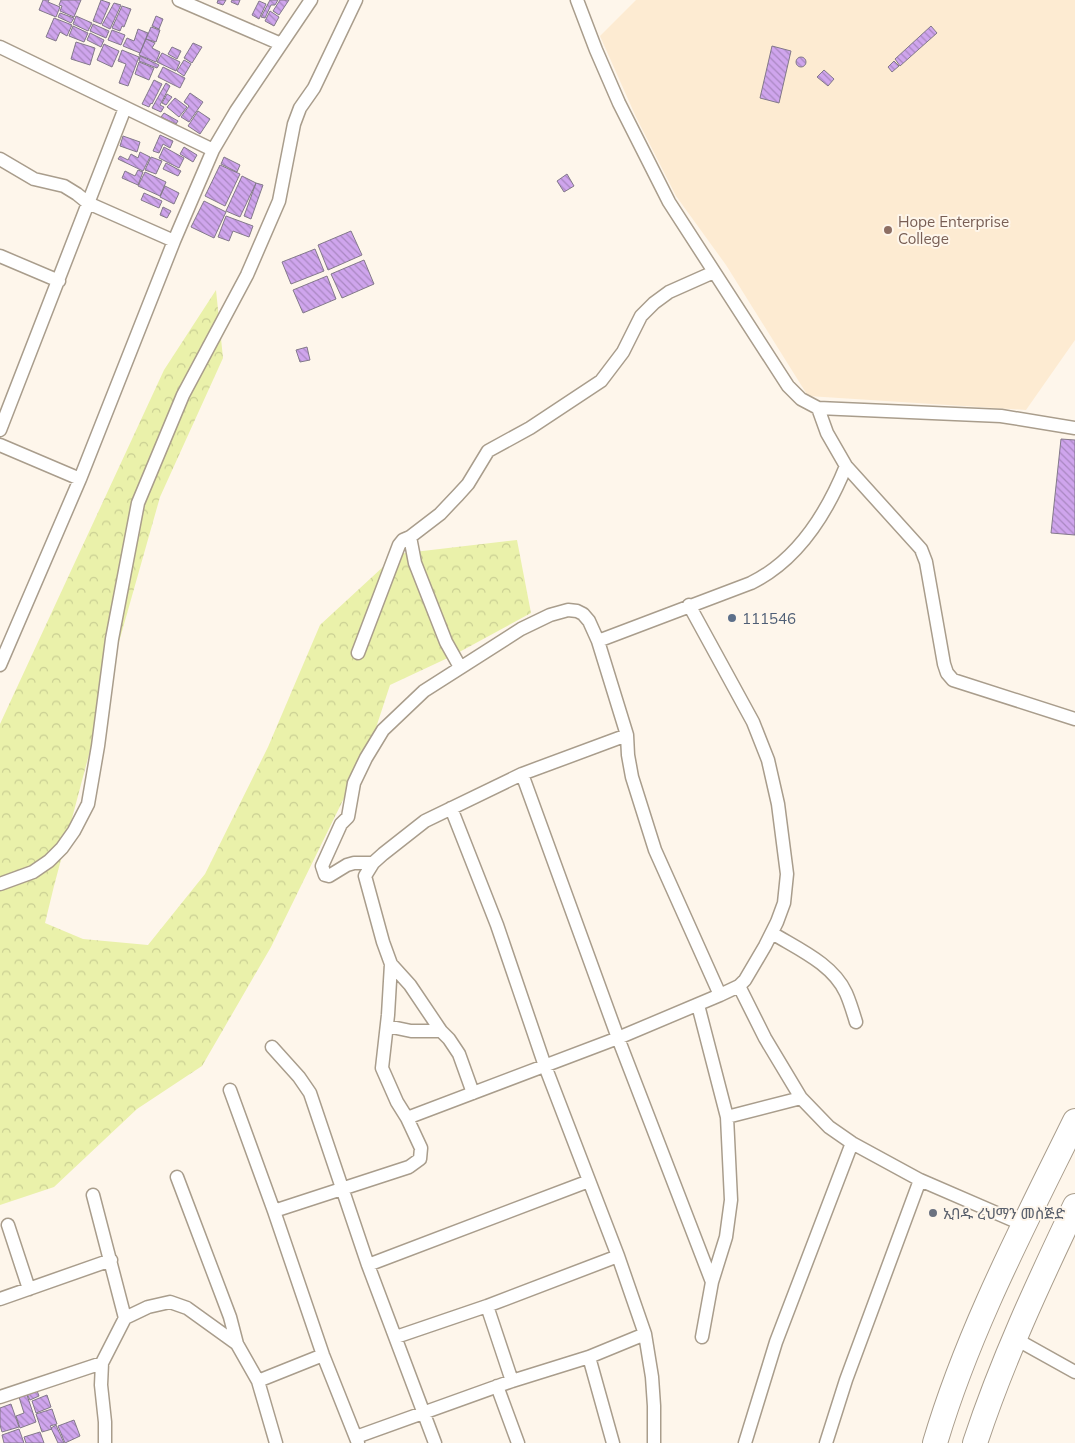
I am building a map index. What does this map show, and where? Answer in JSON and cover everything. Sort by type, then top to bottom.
[{"type":"highway","points":[[935,1443],[976,1330],[1024,1225],[1075,1121]]},
{"type":"highway","points":[[975,1443],[1014,1338],[1075,1206]]},
{"type":"street","points":[[181,0],[281,44]]},
{"type":"street","points":[[0,665],[80,480],[174,241],[213,150],[236,111],[311,0]]},
{"type":"street","points":[[0,884],[33,872],[49,861],[62,848],[74,831],[88,804],[112,640],[138,503],[183,395],[247,276],[279,201],[294,124],[300,108],[314,88],[356,0]]},
{"type":"street","points":[[577,0],[619,103],[669,202],[788,386],[801,399],[818,408],[1001,416],[1075,428]]},
{"type":"street","points":[[0,47],[213,150]]},
{"type":"street","points":[[0,430],[125,108]]},
{"type":"street","points":[[0,159],[34,179],[64,186],[88,203],[174,241]]},
{"type":"street","points":[[0,256],[59,281]]},
{"type":"street","points":[[358,653],[399,545],[403,540],[410,537],[440,514],[458,496],[468,484],[488,452],[523,432],[601,381],[612,369],[623,352],[641,316],[654,303],[669,292],[714,272]]},
{"type":"street","points":[[818,408],[827,433],[846,466],[921,549],[926,562],[947,674],[953,680],[1075,719]]},
{"type":"street","points":[[0,445],[80,480]]},
{"type":"street","points":[[598,641],[751,583],[766,575],[796,549],[818,522],[835,493],[846,466]]},
{"type":"street","points":[[410,537],[415,563],[446,642],[460,667]]},
{"type":"street","points":[[407,1118],[618,1038],[739,986],[772,933],[784,903],[787,874],[778,804],[768,760],[752,722],[690,605]]},
{"type":"street","points":[[374,863],[347,865],[329,876],[325,875],[322,866],[341,824],[348,816],[354,783],[383,730],[424,691],[521,629],[550,615],[568,610],[583,614],[598,641],[627,736],[632,777],[650,837],[720,995]]},
{"type":"street","points":[[473,1093],[459,1054],[450,1039],[441,1031],[410,985],[391,964],[365,876],[374,863],[399,840],[425,821],[522,774],[627,736]]},
{"type":"street","points":[[522,774],[618,1038],[712,1282]]},
{"type":"street","points":[[451,808],[497,925],[545,1066],[618,1256],[645,1334],[652,1377],[654,1443]]},
{"type":"street","points":[[772,933],[818,961],[835,976],[846,992],[856,1022]]},
{"type":"street","points":[[274,1211],[410,1167],[420,1159],[421,1148],[382,1068],[391,964]]},
{"type":"street","points":[[739,986],[765,1038],[801,1098],[829,1127],[852,1143],[920,1180],[1024,1225]]},
{"type":"street","points":[[698,1005],[727,1117],[731,1200],[726,1238],[712,1282],[702,1337]]},
{"type":"street","points":[[387,1026],[411,1031],[441,1031]]},
{"type":"street","points":[[272,1047],[299,1077],[310,1093],[368,1264],[435,1443]]},
{"type":"street","points":[[230,1090],[323,1355],[357,1440],[497,1386],[589,1357],[645,1334]]},
{"type":"street","points":[[727,1117],[801,1098]]},
{"type":"street","points":[[745,1443],[776,1342],[811,1246],[852,1143]]},
{"type":"street","points":[[176,1177],[230,1317],[237,1344],[258,1381],[276,1443]]},
{"type":"street","points":[[826,1443],[846,1380],[920,1180]]},
{"type":"street","points":[[368,1264],[589,1181]]},
{"type":"street","points":[[93,1195],[125,1318]]},
{"type":"street","points":[[8,1225],[29,1289]]},
{"type":"street","points":[[396,1337],[487,1306],[618,1256]]},
{"type":"street","points":[[0,1298],[111,1260]]},
{"type":"street","points":[[105,1443],[101,1384],[102,1362],[125,1318],[148,1307],[170,1302],[187,1308],[237,1344]]},
{"type":"street","points":[[487,1306],[512,1381]]},
{"type":"street","points":[[1014,1338],[1075,1372]]},
{"type":"street","points":[[258,1381],[323,1355]]},
{"type":"street","points":[[589,1357],[614,1443]]},
{"type":"street","points":[[0,1397],[102,1362]]},
{"type":"street","points":[[497,1386],[518,1443]]},
{"type":"shaded area","name":"Hope Enterprise College","points":[[636,0],[1075,0],[1075,340],[1026,410],[808,396],[726,265],[676,196],[636,117],[600,36]]},
{"type":"green space","points":[[216,290],[223,358],[160,497],[117,649],[45,923],[83,939],[148,945],[205,874],[268,747],[320,625],[397,554],[517,540],[531,613],[452,656],[390,685],[371,743],[271,947],[202,1066],[137,1109],[54,1187],[0,1205],[0,724],[164,370]]},
{"type":"building","points":[[43,0],[49,0],[48,2],[60,7],[56,17],[39,10]]},
{"type":"building","points":[[61,0],[81,0],[74,17],[60,11],[62,6],[59,5]]},
{"type":"building","points":[[101,0],[110,3],[101,24],[93,21]]},
{"type":"building","points":[[218,0],[226,0],[223,5],[217,3]]},
{"type":"building","points":[[232,0],[240,0],[238,5],[231,2]]},
{"type":"building","points":[[270,0],[278,0],[275,5],[271,5],[265,18],[261,17]]},
{"type":"building","points":[[280,0],[289,0],[279,15],[273,11]]},
{"type":"building","points":[[259,1],[266,4],[259,19],[252,15]]},
{"type":"building","points":[[114,3],[121,5],[110,29],[102,25]]},
{"type":"building","points":[[122,6],[131,9],[124,27],[122,26],[120,31],[112,28]]},
{"type":"building","points":[[270,11],[279,17],[274,26],[265,21]]},
{"type":"building","points":[[60,13],[74,18],[71,23],[58,17]]},
{"type":"building","points":[[76,16],[92,23],[88,31],[73,24]]},
{"type":"building","points":[[156,16],[163,19],[159,29],[152,26]]},
{"type":"building","points":[[54,18],[72,25],[67,36],[60,32],[56,41],[46,37]]},
{"type":"building","points":[[93,24],[109,31],[106,38],[90,31]]},
{"type":"building","points":[[73,26],[88,33],[84,42],[69,36]]},
{"type":"building","points":[[931,26],[937,33],[900,66],[895,59]]},
{"type":"building","points":[[151,27],[160,30],[156,42],[146,39]]},
{"type":"building","points":[[138,29],[148,33],[140,53],[123,46],[127,38],[134,41]]},
{"type":"building","points":[[112,30],[125,35],[121,45],[108,40]]},
{"type":"building","points":[[90,33],[104,40],[101,47],[87,40]]},
{"type":"building","points":[[146,39],[155,43],[152,48],[160,52],[156,62],[139,55]]},
{"type":"building","points":[[76,42],[95,48],[90,65],[71,59]]},
{"type":"building","points":[[193,43],[202,47],[192,63],[184,58]]},
{"type":"building","points":[[104,44],[119,51],[112,67],[97,60]]},
{"type":"building","points":[[772,46],[791,51],[779,103],[760,98]]},
{"type":"building","points":[[172,47],[181,51],[177,59],[168,54]]},
{"type":"building","points":[[122,50],[139,57],[128,86],[119,83],[126,64],[118,61]]},
{"type":"building","points":[[162,53],[180,62],[176,71],[157,62]]},
{"type":"building","points":[[140,56],[159,65],[157,68],[139,61]]},
{"type":"building","points":[[801,57],[806,62],[801,67],[796,62]]},
{"type":"building","points":[[184,60],[191,64],[184,76],[177,71]]},
{"type":"building","points":[[894,61],[899,66],[892,72],[888,67]]},
{"type":"building","points":[[139,62],[154,68],[149,80],[135,74]]},
{"type":"building","points":[[163,67],[185,78],[180,88],[158,77]]},
{"type":"building","points":[[824,70],[834,79],[828,86],[817,77]]},
{"type":"building","points":[[154,80],[162,84],[149,107],[142,104]]},
{"type":"building","points":[[166,83],[170,86],[160,105],[164,107],[161,112],[152,108]]},
{"type":"building","points":[[190,93],[203,102],[189,122],[181,117],[189,106],[184,102]]},
{"type":"building","points":[[167,94],[172,97],[166,105],[162,103]]},
{"type":"building","points":[[175,98],[187,107],[179,117],[167,107]]},
{"type":"building","points":[[198,111],[210,119],[200,134],[188,126]]},
{"type":"building","points":[[164,113],[178,121],[176,124],[161,117]]},
{"type":"building","points":[[160,135],[173,141],[170,148],[163,144],[159,153],[153,151]]},
{"type":"building","points":[[123,136],[140,142],[137,152],[120,146]]},
{"type":"building","points":[[164,147],[184,158],[179,168],[159,158]]},
{"type":"building","points":[[184,147],[197,155],[193,162],[180,154]]},
{"type":"building","points":[[140,152],[150,157],[143,171],[118,159],[120,156],[128,160],[131,154],[138,158]]},
{"type":"building","points":[[151,157],[162,161],[156,174],[145,170]]},
{"type":"building","points":[[224,157],[240,165],[237,172],[221,164]]},
{"type":"building","points":[[166,163],[181,171],[178,176],[163,169]]},
{"type":"building","points":[[220,165],[240,174],[225,206],[205,196]]},
{"type":"building","points":[[138,170],[143,172],[138,185],[122,178],[125,171],[135,176]]},
{"type":"building","points":[[145,172],[166,182],[160,196],[138,186]]},
{"type":"building","points":[[567,174],[574,186],[564,192],[557,181]]},
{"type":"building","points":[[242,176],[256,183],[240,217],[226,211]]},
{"type":"building","points":[[256,183],[263,185],[251,219],[244,216]]},
{"type":"building","points":[[165,186],[179,193],[174,204],[160,197]]},
{"type":"building","points":[[144,193],[162,201],[159,208],[141,200]]},
{"type":"building","points":[[204,201],[226,212],[214,238],[191,227]]},
{"type":"building","points":[[163,207],[171,211],[167,218],[160,215]]},
{"type":"building","points":[[226,216],[253,226],[249,237],[233,231],[229,241],[218,237]]},
{"type":"building","points":[[351,231],[362,255],[328,270],[318,245]]},
{"type":"building","points":[[315,249],[324,271],[291,284],[282,262]]},
{"type":"building","points":[[364,260],[374,284],[342,298],[331,274]]},
{"type":"building","points":[[327,276],[336,299],[303,313],[293,290]]},
{"type":"building","points":[[307,347],[310,360],[300,362],[296,350]]},
{"type":"building","points":[[1061,439],[1075,440],[1075,535],[1051,533]]},
{"type":"building","points":[[36,1388],[39,1396],[30,1400],[26,1392]]},
{"type":"building","points":[[27,1395],[36,1422],[20,1428],[16,1416],[24,1413],[19,1397]]},
{"type":"building","points":[[47,1395],[51,1407],[36,1413],[32,1401]]},
{"type":"building","points":[[11,1404],[19,1427],[2,1432],[0,1408]]},
{"type":"building","points":[[52,1409],[57,1424],[50,1426],[52,1429],[42,1432],[36,1414]]},
{"type":"building","points":[[74,1420],[80,1436],[65,1443],[58,1426]]},
{"type":"building","points":[[56,1425],[64,1443],[58,1443],[51,1428]]},
{"type":"building","points":[[19,1429],[24,1443],[4,1443],[2,1435]]},
{"type":"building","points":[[40,1432],[44,1443],[26,1443],[24,1437]]},
{"type":"place","name":"Hope Enterprise College","points":[[888,230]]},
{"type":"place","name":"111546","points":[[732,618]]},
{"type":"place","name":"ኢባዱ ረህማን መስጅድ","points":[[933,1213]]}]
